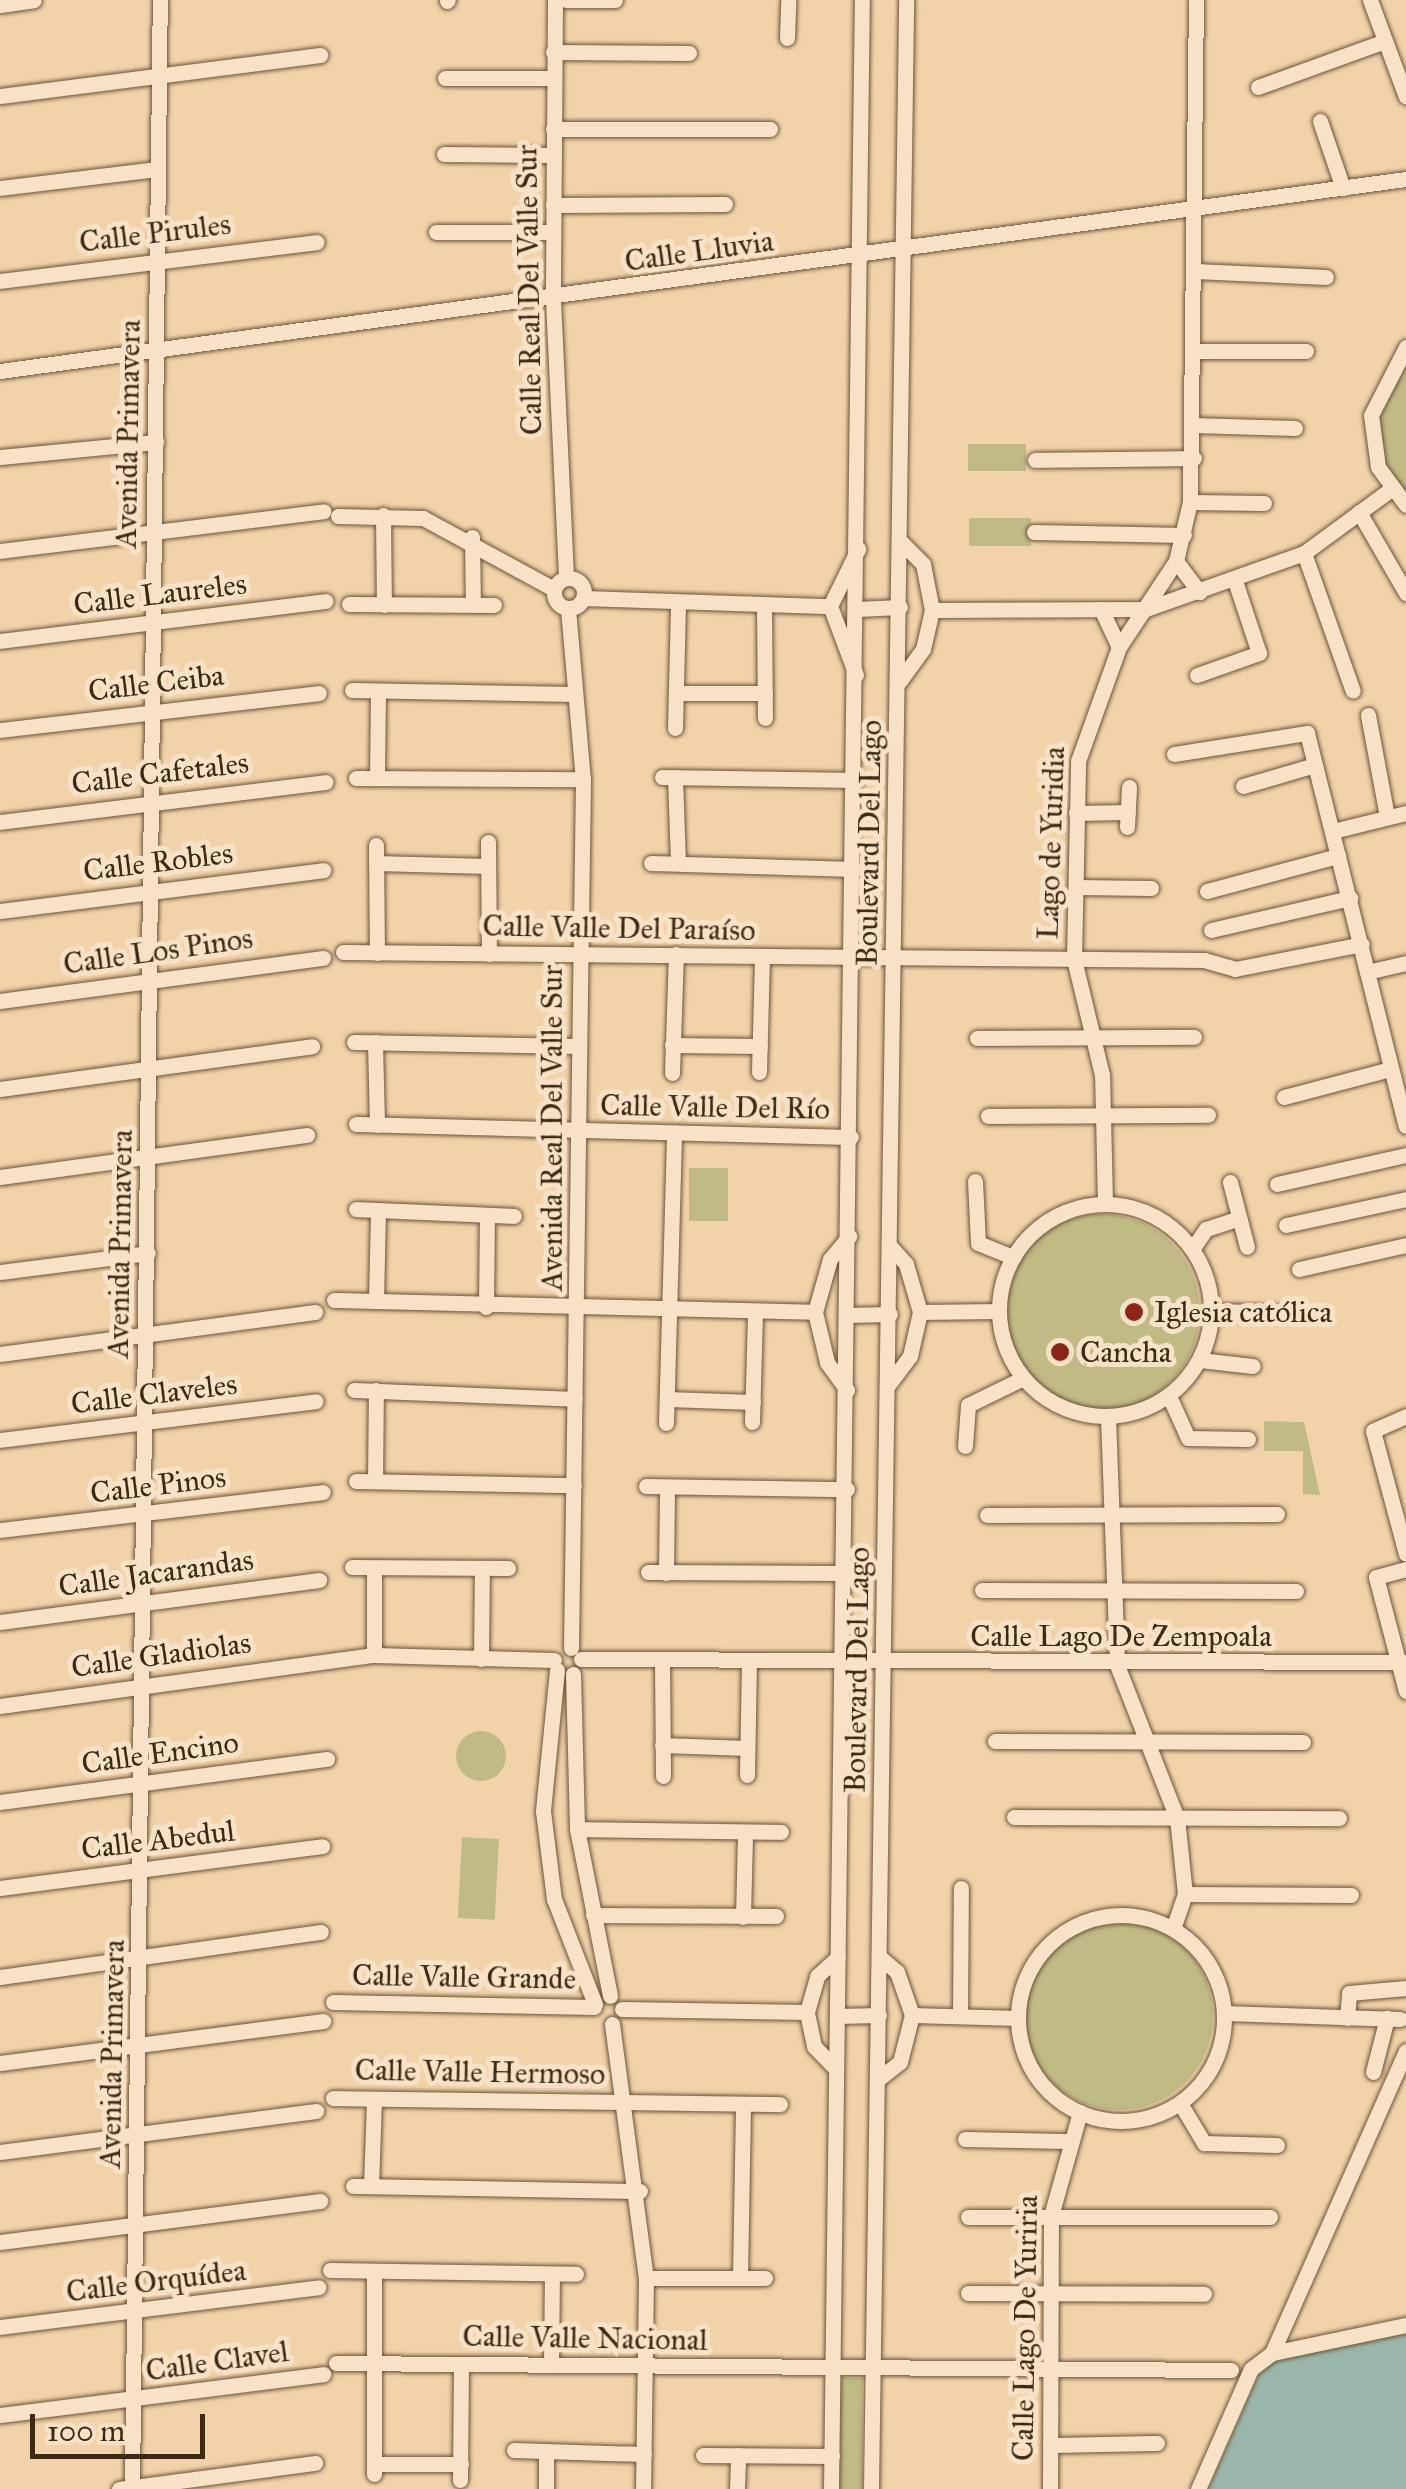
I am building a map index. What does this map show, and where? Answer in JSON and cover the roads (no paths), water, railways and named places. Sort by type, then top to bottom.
[{"type":"street","points":[[0,5],[34,0]]},
{"type":"street","name":"Avenida Primavera","points":[[128,2488],[137,2312],[160,0]]},
{"type":"street","name":"Calle Real Del Valle Sur","points":[[555,0],[552,232],[560,583]]},
{"type":"street","points":[[566,0],[615,0]]},
{"type":"street","points":[[787,38],[788,0]]},
{"type":"street","name":"Boulevard Del Lago","points":[[831,2489],[856,780],[862,0]]},
{"type":"street","name":"Boulevard Del Lago","points":[[871,2489],[906,247],[906,0]]},
{"type":"street","name":"Lago de Yuridia","points":[[1105,1204],[1105,1114],[1093,1037],[1074,959],[1076,813],[1084,729],[1118,648],[1176,561],[1190,502],[1194,458],[1196,0]]},
{"type":"street","points":[[1370,0],[1406,97]]},
{"type":"street","points":[[1257,88],[1385,41]]},
{"type":"street","points":[[553,52],[688,52]]},
{"type":"street","points":[[0,96],[320,54]]},
{"type":"street","points":[[445,78],[553,78]]},
{"type":"street","points":[[1320,122],[1343,188]]},
{"type":"street","points":[[553,129],[770,128]]},
{"type":"street","points":[[444,154],[553,155]]},
{"type":"street","points":[[0,188],[158,168]]},
{"type":"street","name":"Calle Lluvia","points":[[0,371],[553,300],[1406,179]]},
{"type":"street","points":[[553,205],[726,204]]},
{"type":"street","points":[[436,232],[552,232]]},
{"type":"street","name":"Calle Pirules","points":[[0,280],[157,258],[316,242]]},
{"type":"street","points":[[1195,271],[1326,277]]},
{"type":"street","points":[[1406,346],[1370,415],[1391,490],[1406,505]]},
{"type":"street","points":[[1192,351],[1306,350]]},
{"type":"street","points":[[1192,426],[1295,428]]},
{"type":"street","points":[[0,457],[156,442]]},
{"type":"street","points":[[1036,460],[1194,458]]},
{"type":"street","points":[[900,541],[923,564],[932,610],[1146,609],[1235,581],[1304,553],[1391,490]]},
{"type":"street","points":[[1190,502],[1264,503]]},
{"type":"street","points":[[1359,512],[1406,594]]},
{"type":"street","points":[[0,551],[331,514],[383,515],[472,537],[560,583],[581,582],[584,598]]},
{"type":"street","points":[[383,515],[384,605]]},
{"type":"street","points":[[1034,532],[1184,535]]},
{"type":"street","points":[[472,537],[473,605]]},
{"type":"street","name":"Boulevard Del Lago","points":[[856,676],[830,606],[858,548]]},
{"type":"street","points":[[1304,553],[1353,691]]},
{"type":"street","points":[[1176,561],[1200,592]]},
{"type":"street","points":[[1197,675],[1260,649],[1235,581]]},
{"type":"street","points":[[560,583],[568,608],[584,598],[830,606]]},
{"type":"street","name":"Calle Laureles","points":[[0,641],[326,601]]},
{"type":"street","points":[[675,728],[678,603]]},
{"type":"street","points":[[349,604],[494,605]]},
{"type":"street","points":[[764,605],[765,718]]},
{"type":"street","points":[[858,608],[900,607]]},
{"type":"street","name":"Avenida Real Del Valle Sur","points":[[568,608],[583,779],[578,1309],[567,1662],[577,1829],[594,1915],[600,2003]]},
{"type":"street","name":"Boulevard Del Lago","points":[[899,682],[923,649],[932,610]]},
{"type":"street","points":[[1101,610],[1118,648]]},
{"type":"street","points":[[352,690],[575,694]]},
{"type":"street","points":[[377,778],[378,692]]},
{"type":"street","points":[[676,693],[764,692]]},
{"type":"street","name":"Calle Ceiba","points":[[0,730],[320,693]]},
{"type":"street","points":[[1368,715],[1386,818]]},
{"type":"street","points":[[1174,754],[1302,730],[1316,765],[1405,1116]]},
{"type":"street","points":[[1243,786],[1316,765]]},
{"type":"street","points":[[678,863],[669,777],[856,780]]},
{"type":"street","points":[[356,778],[583,779]]},
{"type":"street","name":"Calle Cafetales","points":[[0,822],[326,782]]},
{"type":"street","points":[[1076,813],[1128,819],[1129,787]]},
{"type":"street","points":[[1333,831],[1406,814]]},
{"type":"street","points":[[488,842],[488,954]]},
{"type":"street","points":[[376,846],[378,953]]},
{"type":"street","points":[[1206,891],[1338,856]]},
{"type":"street","points":[[650,862],[854,869]]},
{"type":"street","points":[[376,863],[488,866]]},
{"type":"street","name":"Calle Robles","points":[[0,911],[323,870]]},
{"type":"street","points":[[1076,887],[1151,888]]},
{"type":"street","points":[[1212,930],[1350,898]]},
{"type":"street","name":"Calle Valle Del Paraíso","points":[[343,952],[1074,959],[1235,970],[1362,944]]},
{"type":"street","points":[[672,1073],[676,954]]},
{"type":"street","points":[[760,1072],[762,957]]},
{"type":"street","name":"Calle Los Pinos","points":[[0,1000],[322,958]]},
{"type":"street","points":[[1367,972],[1406,963]]},
{"type":"street","points":[[978,1038],[1194,1036]]},
{"type":"street","points":[[354,1042],[579,1046]]},
{"type":"street","points":[[375,1042],[378,1125]]},
{"type":"street","points":[[0,1090],[312,1046]]},
{"type":"street","points":[[672,1046],[760,1046]]},
{"type":"street","points":[[1284,1097],[1388,1061],[1406,1048]]},
{"type":"street","points":[[988,1116],[1208,1115]]},
{"type":"street","name":"Calle Valle Del Río","points":[[356,1124],[851,1138]]},
{"type":"street","points":[[666,1423],[674,1133]]},
{"type":"street","points":[[0,1177],[307,1135]]},
{"type":"street","points":[[1278,1184],[1406,1156]]},
{"type":"street","points":[[975,1181],[978,1243],[1013,1257]]},
{"type":"street","points":[[1230,1182],[1247,1247]]},
{"type":"street","points":[[1286,1225],[1406,1199]]},
{"type":"street","points":[[1105,1204],[1154,1215],[1193,1248],[1213,1311],[1200,1360],[1169,1396],[1108,1417],[1061,1407],[1023,1378],[998,1311],[1013,1257],[1052,1219],[1105,1204]]},
{"type":"street","points":[[356,1209],[514,1216]]},
{"type":"street","points":[[376,1301],[378,1210]]},
{"type":"street","points":[[486,1307],[487,1216]]},
{"type":"street","points":[[1193,1248],[1206,1230],[1240,1218]]},
{"type":"street","name":"Boulevard Del Lago","points":[[848,1390],[827,1362],[815,1312],[830,1259],[849,1236]]},
{"type":"street","points":[[1299,1269],[1406,1245]]},
{"type":"street","points":[[888,1246],[906,1264],[920,1312],[998,1311]]},
{"type":"street","points":[[0,1272],[148,1253]]},
{"type":"street","points":[[334,1300],[668,1312],[815,1312]]},
{"type":"street","points":[[1213,1311],[1293,1313]]},
{"type":"street","points":[[0,1354],[315,1312]]},
{"type":"street","name":"Boulevard Del Lago","points":[[889,1384],[910,1356],[920,1312]]},
{"type":"street","points":[[752,1422],[756,1313]]},
{"type":"street","points":[[848,1315],[890,1314]]},
{"type":"street","points":[[1200,1360],[1254,1366]]},
{"type":"street","points":[[965,1446],[968,1405],[1023,1378]]},
{"type":"street","points":[[354,1390],[575,1399]]},
{"type":"street","points":[[374,1481],[376,1390]]},
{"type":"street","points":[[1169,1396],[1188,1438],[1248,1439]]},
{"type":"street","points":[[666,1400],[753,1402]]},
{"type":"street","name":"Calle Claveles","points":[[0,1440],[316,1401]]},
{"type":"street","points":[[1406,1416],[1373,1424],[1406,1554]]},
{"type":"street","points":[[1108,1417],[1116,1514],[1117,1665],[1140,1739],[1177,1818],[1185,1894],[1174,1928]]},
{"type":"street","points":[[356,1481],[574,1485]]},
{"type":"street","points":[[646,1486],[847,1488]]},
{"type":"street","points":[[666,1573],[667,1487]]},
{"type":"street","name":"Calle Pinos","points":[[0,1530],[323,1492]]},
{"type":"street","points":[[987,1515],[1277,1514]]},
{"type":"street","points":[[352,1568],[508,1568]]},
{"type":"street","points":[[374,1568],[374,1654]]},
{"type":"street","points":[[481,1659],[482,1569]]},
{"type":"street","points":[[1406,1569],[1376,1577],[1403,1663],[1406,1690]]},
{"type":"street","points":[[648,1572],[846,1573]]},
{"type":"street","name":"Calle Jacarandas","points":[[0,1622],[319,1580]]},
{"type":"street","points":[[982,1590],[1296,1591]]},
{"type":"street","name":"Calle Gladiolas","points":[[0,1706],[374,1654],[567,1662]]},
{"type":"street","points":[[662,1660],[663,1776]]},
{"type":"street","points":[[747,1775],[749,1661]]},
{"type":"street","name":"Avenida Real Del Valle Sur","points":[[567,1662],[544,1777],[547,1846],[554,1899],[600,2003]]},
{"type":"street","name":"Calle Lago De Zempoala","points":[[567,1662],[1403,1663]]},
{"type":"street","points":[[995,1741],[1304,1742]]},
{"type":"street","points":[[662,1745],[747,1748]]},
{"type":"street","name":"Calle Encino","points":[[0,1802],[326,1759]]},
{"type":"street","points":[[1014,1818],[1339,1818]]},
{"type":"street","points":[[577,1829],[781,1832]]},
{"type":"street","points":[[743,1917],[745,1834]]},
{"type":"street","name":"Calle Abedul","points":[[0,1888],[322,1846]]},
{"type":"street","points":[[960,2016],[961,1888]]},
{"type":"street","points":[[1185,1894],[1351,1895]]},
{"type":"street","points":[[1122,1914],[1174,1928],[1204,1955],[1225,2012],[1218,2054],[1180,2103],[1131,2120],[1080,2112],[1035,2074],[1018,2018],[1032,1966],[1070,1928],[1122,1914]]},
{"type":"street","points":[[594,1915],[776,1916]]},
{"type":"street","points":[[0,1977],[321,1932]]},
{"type":"street","points":[[836,2068],[814,2046],[807,2012],[817,1976],[838,1957]]},
{"type":"street","points":[[877,2080],[900,2062],[912,2015],[897,1972],[880,1957]]},
{"type":"street","points":[[1347,2018],[1349,1993],[1406,1988]]},
{"type":"street","name":"Calle Valle Grande","points":[[333,2002],[600,2003]]},
{"type":"street","points":[[600,2003],[622,2009],[807,2012]]},
{"type":"street","points":[[600,2003],[612,2024],[640,2191],[647,2366],[643,2489]]},
{"type":"street","points":[[612,2024],[622,2009]]},
{"type":"street","points":[[1225,2012],[1393,2018],[1373,2072]]},
{"type":"street","points":[[838,2016],[879,2015]]},
{"type":"street","points":[[912,2015],[1018,2018]]},
{"type":"street","points":[[0,2063],[138,2049],[323,2021]]},
{"type":"street","points":[[1272,2353],[1406,2051]]},
{"type":"street","name":"Calle Valle Hermoso","points":[[334,2098],[780,2104]]},
{"type":"street","points":[[371,2186],[374,2098]]},
{"type":"street","points":[[1180,2103],[1204,2143],[1277,2145]]},
{"type":"street","points":[[740,2278],[743,2104]]},
{"type":"street","points":[[0,2152],[316,2111]]},
{"type":"street","name":"Calle Lago De Yuriria","points":[[1050,2489],[1050,2216],[1066,2142],[1080,2112]]},
{"type":"street","points":[[965,2139],[1066,2142]]},
{"type":"street","points":[[354,2186],[640,2191]]},
{"type":"street","points":[[0,2242],[320,2201]]},
{"type":"street","points":[[968,2217],[1270,2217]]},
{"type":"street","points":[[330,2270],[576,2274]]},
{"type":"street","points":[[374,2272],[374,2469],[460,2472],[461,2364]]},
{"type":"street","points":[[550,2365],[552,2274]]},
{"type":"street","points":[[646,2278],[765,2278]]},
{"type":"street","name":"Calle Orquídea","points":[[0,2328],[318,2287]]},
{"type":"street","points":[[968,2293],[1204,2294]]},
{"type":"street","points":[[1198,2489],[1251,2369],[1272,2353],[1406,2325]]},
{"type":"street","name":"Calle Valle Nacional","points":[[336,2362],[1232,2370]]},
{"type":"street","name":"Calle Clavel","points":[[0,2414],[322,2374]]},
{"type":"street","points":[[1050,2445],[1158,2444]]},
{"type":"street","points":[[514,2450],[644,2454]]},
{"type":"street","points":[[546,2451],[546,2489]]},
{"type":"street","points":[[703,2454],[832,2456]]},
{"type":"street","points":[[738,2456],[738,2489]]},
{"type":"street","points":[[128,2488],[315,2462]]},
{"type":"waterway","points":[[1215,2489],[1268,2368],[1406,2338]]},
{"type":"place","name":"Iglesia católica","points":[[1134,1312]]},
{"type":"place","name":"Cancha","points":[[1060,1352]]}]
